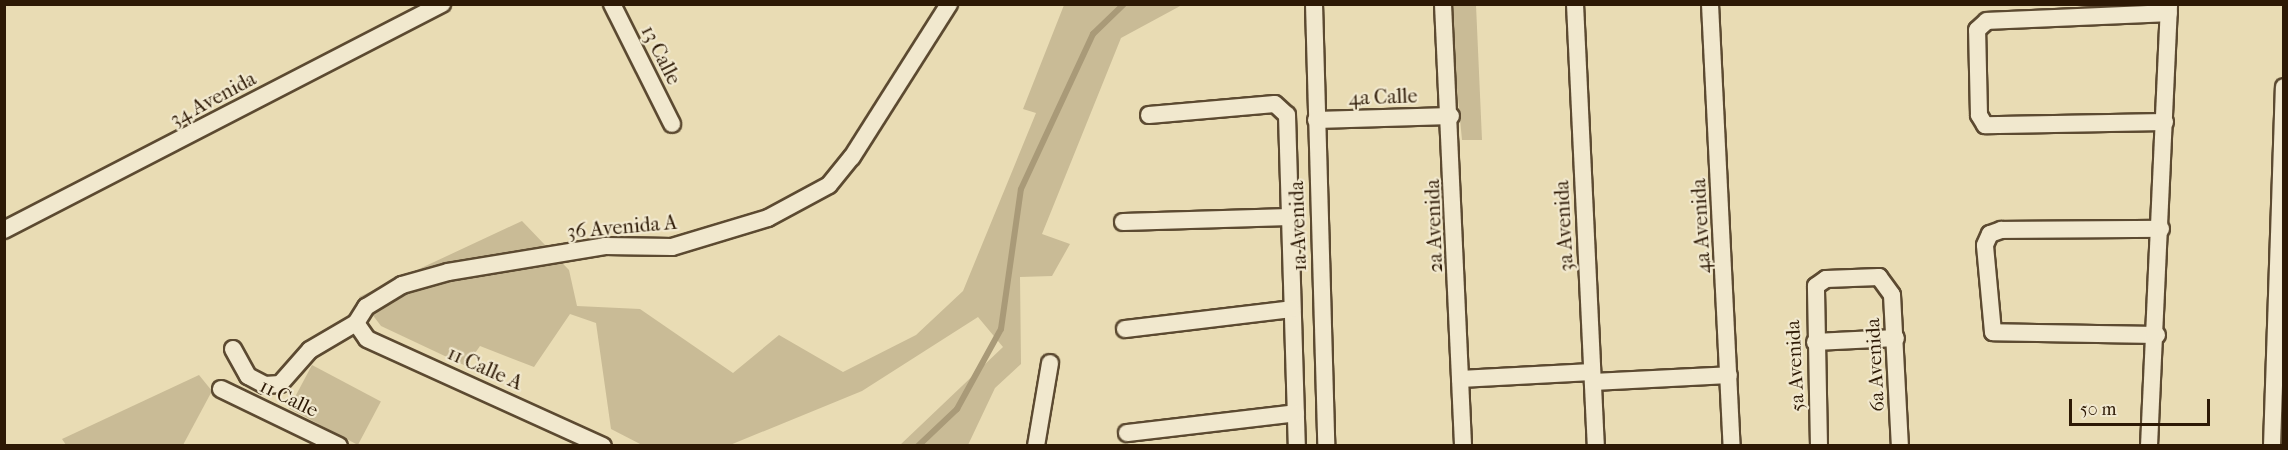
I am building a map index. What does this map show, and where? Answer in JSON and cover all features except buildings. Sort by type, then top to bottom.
[{"type":"street","name":"34 Avenida","points":[[4,230],[442,4]]},
{"type":"street","name":"13 Calle","points":[[612,4],[672,124]]},
{"type":"street","name":"36 Avenida A","points":[[233,349],[248,376],[265,385],[280,384],[310,350],[356,323],[366,307],[402,285],[448,272],[604,246],[672,247],[768,218],[829,185],[872,131],[942,23],[949,4]]},
{"type":"street","name":"1a Avenida","points":[[1314,4],[1326,446]]},
{"type":"street","name":"2a Avenida","points":[[1443,4],[1451,116],[1463,446]]},
{"type":"street","name":"3a Avenida","points":[[1575,4],[1596,446]]},
{"type":"street","name":"4a Avenida","points":[[1710,4],[1732,446]]},
{"type":"street","points":[[2149,446],[2157,334],[2165,122],[2169,9],[1987,21],[1977,30],[1979,115],[1984,125],[2165,122]]},
{"type":"street","points":[[2272,446],[2283,87]]},
{"type":"street","points":[[1149,115],[1280,107],[1287,115],[1297,446]]},
{"type":"street","name":"4a Calle","points":[[1316,120],[1451,116]]},
{"type":"street","points":[[1123,222],[1290,217]]},
{"type":"street","points":[[2157,334],[2002,336],[1993,332],[1985,245],[1990,234],[2001,230],[2161,229]]},
{"type":"street","name":"6a Avenida","points":[[1816,286],[1826,279],[1879,277],[1887,284],[1896,338],[1900,446]]},
{"type":"street","name":"5a Avenida","points":[[1816,286],[1815,342],[1819,446]]},
{"type":"street","points":[[1125,329],[1293,309]]},
{"type":"street","name":"11 Calle A","points":[[356,323],[367,339],[603,446]]},
{"type":"street","points":[[1815,342],[1896,338]]},
{"type":"street","points":[[1036,446],[1050,363]]},
{"type":"street","points":[[1460,379],[1729,375]]},
{"type":"street","name":"11 Calle","points":[[221,389],[339,446]]},
{"type":"street","points":[[1127,433],[1296,413]]},
{"type":"shaded area","points":[[1064,5],[1182,5],[1121,38],[1042,234],[1070,244],[1052,276],[1020,277],[1021,364],[995,388],[968,445],[900,445],[1003,347],[978,317],[862,391],[730,445],[644,446],[611,429],[596,323],[570,314],[534,367],[480,346],[466,366],[381,326],[359,297],[522,221],[569,270],[577,306],[640,309],[733,373],[779,335],[843,372],[916,335],[963,291],[1036,113],[1023,109]]},
{"type":"shaded area","points":[[1449,5],[1476,5],[1482,140],[1462,140]]},
{"type":"shaded area","points":[[312,365],[381,402],[358,445],[289,408]]},
{"type":"shaded area","points":[[199,375],[212,391],[183,445],[66,445],[62,439]]},
{"type":"waterway","points":[[918,446],[957,409],[1001,329],[1021,189],[1093,34],[1124,4]]}]
